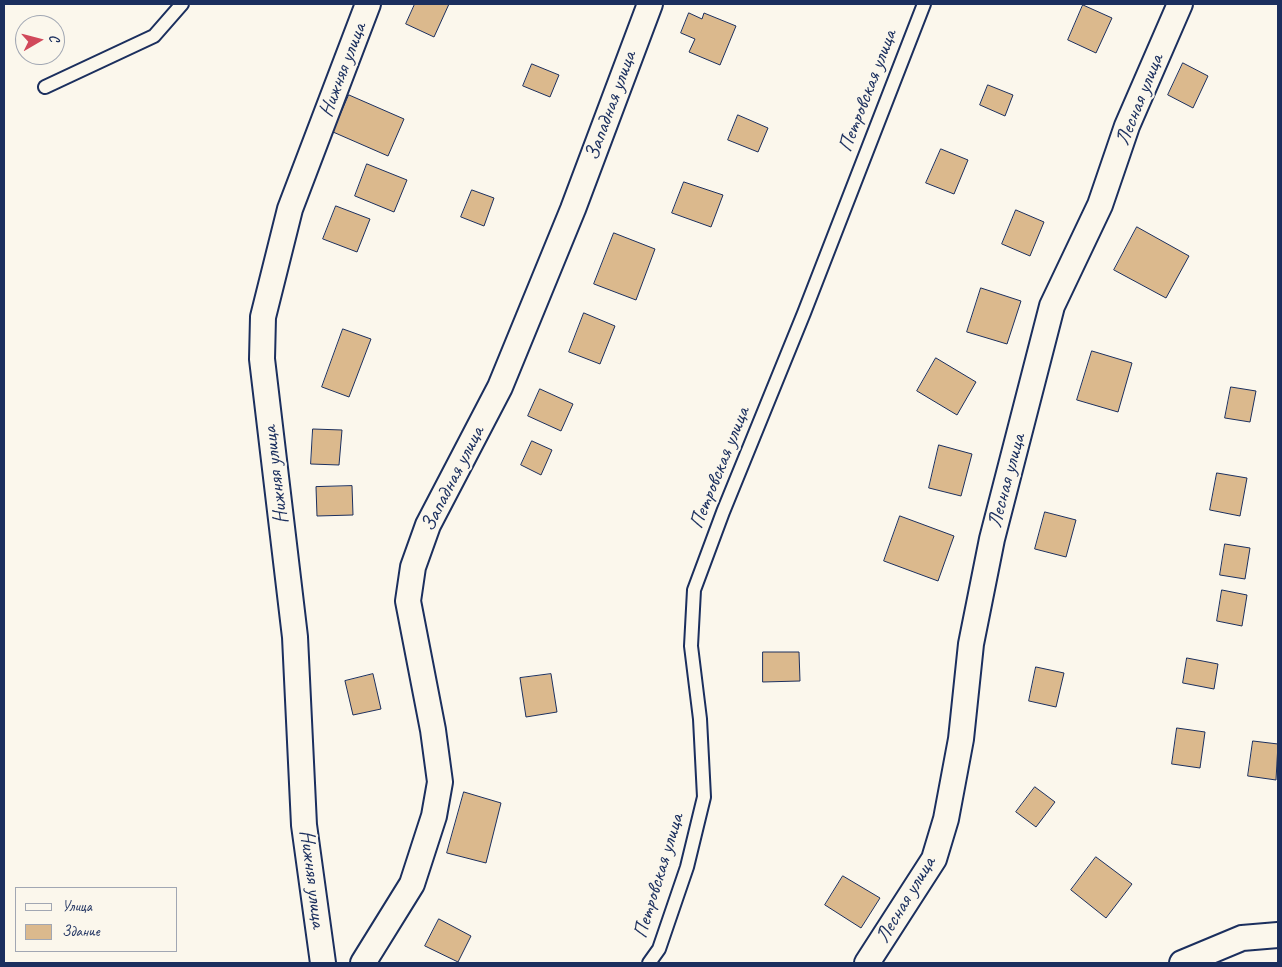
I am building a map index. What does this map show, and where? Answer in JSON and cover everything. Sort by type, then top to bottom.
[{"type":"street","name":"Нижняя улица","points":[[323,963],[304,825],[295,638],[262,359],[263,317],[290,210],[368,4]]},
{"type":"street","name":"Западная улица","points":[[362,963],[412,884],[434,816],[440,782],[433,730],[408,601],[413,567],[428,525],[500,387],[573,209],[650,4]]},
{"type":"street","name":"Лесная улица","points":[[867,963],[934,859],[946,819],[961,739],[971,644],[992,539],[1052,306],[1100,205],[1127,126],[1180,4]]},
{"type":"street","points":[[1182,963],[1242,938],[1278,936]]},
{"type":"lane","points":[[45,87],[154,36],[182,4]]},
{"type":"lane","name":"Петровская улица","points":[[649,963],[659,949],[687,867],[704,797],[700,719],[692,646],[694,590],[723,512],[804,313],[924,4]]},
{"type":"building","points":[[415,4],[449,4],[434,37],[406,24]]},
{"type":"building","points":[[1083,5],[1112,18],[1096,53],[1068,40]]},
{"type":"building","points":[[689,13],[702,19],[704,13],[736,26],[720,65],[689,52],[695,39],[681,33]]},
{"type":"building","points":[[1183,63],[1208,76],[1193,108],[1168,95]]},
{"type":"building","points":[[532,64],[559,75],[550,97],[523,86]]},
{"type":"building","points":[[988,85],[1013,95],[1005,116],[980,105]]},
{"type":"building","points":[[349,95],[404,119],[388,156],[333,132]]},
{"type":"building","points":[[738,115],[768,128],[758,152],[728,140]]},
{"type":"building","points":[[941,149],[968,160],[954,194],[926,183]]},
{"type":"building","points":[[367,164],[407,180],[394,212],[355,196]]},
{"type":"building","points":[[684,182],[723,195],[711,227],[672,213]]},
{"type":"building","points":[[472,190],[494,198],[484,226],[461,217]]},
{"type":"building","points":[[336,206],[370,219],[357,252],[323,239]]},
{"type":"building","points":[[1016,210],[1044,222],[1030,256],[1002,244]]},
{"type":"building","points":[[1137,227],[1189,256],[1166,298],[1114,270]]},
{"type":"building","points":[[614,233],[655,249],[636,300],[594,284]]},
{"type":"building","points":[[981,288],[1021,301],[1007,344],[967,332]]},
{"type":"building","points":[[584,313],[615,326],[600,364],[569,352]]},
{"type":"building","points":[[343,329],[371,339],[349,397],[322,387]]},
{"type":"building","points":[[1092,351],[1132,363],[1118,412],[1077,400]]},
{"type":"building","points":[[936,358],[976,382],[957,415],[917,391]]},
{"type":"building","points":[[1231,387],[1256,391],[1250,422],[1225,418]]},
{"type":"building","points":[[540,389],[573,404],[561,431],[528,416]]},
{"type":"building","points":[[313,429],[342,430],[339,465],[311,464]]},
{"type":"building","points":[[532,441],[552,450],[541,475],[521,465]]},
{"type":"building","points":[[939,445],[972,454],[961,496],[929,488]]},
{"type":"building","points":[[1217,473],[1247,478],[1240,516],[1210,510]]},
{"type":"building","points":[[352,486],[353,515],[317,516],[316,487]]},
{"type":"building","points":[[1045,512],[1076,520],[1066,557],[1035,549]]},
{"type":"building","points":[[900,516],[954,536],[938,581],[884,561]]},
{"type":"building","points":[[1225,544],[1250,548],[1245,579],[1220,575]]},
{"type":"building","points":[[1222,590],[1247,595],[1242,626],[1217,621]]},
{"type":"building","points":[[763,652],[799,652],[800,681],[763,682]]},
{"type":"building","points":[[1187,658],[1218,664],[1214,689],[1183,683]]},
{"type":"building","points":[[1036,667],[1064,673],[1056,707],[1029,701]]},
{"type":"building","points":[[373,674],[381,709],[353,715],[345,681]]},
{"type":"building","points":[[551,674],[557,712],[526,717],[520,678]]},
{"type":"building","points":[[1177,728],[1205,732],[1200,768],[1172,764]]},
{"type":"building","points":[[1253,741],[1278,744],[1276,780],[1248,776]]},
{"type":"building","points":[[1035,787],[1055,802],[1036,827],[1016,812]]},
{"type":"building","points":[[464,792],[501,803],[486,863],[447,853]]},
{"type":"building","points":[[1096,857],[1132,884],[1106,918],[1071,890]]},
{"type":"building","points":[[843,876],[880,898],[861,928],[825,905]]},
{"type":"building","points":[[439,919],[471,936],[458,962],[425,946]]}]
